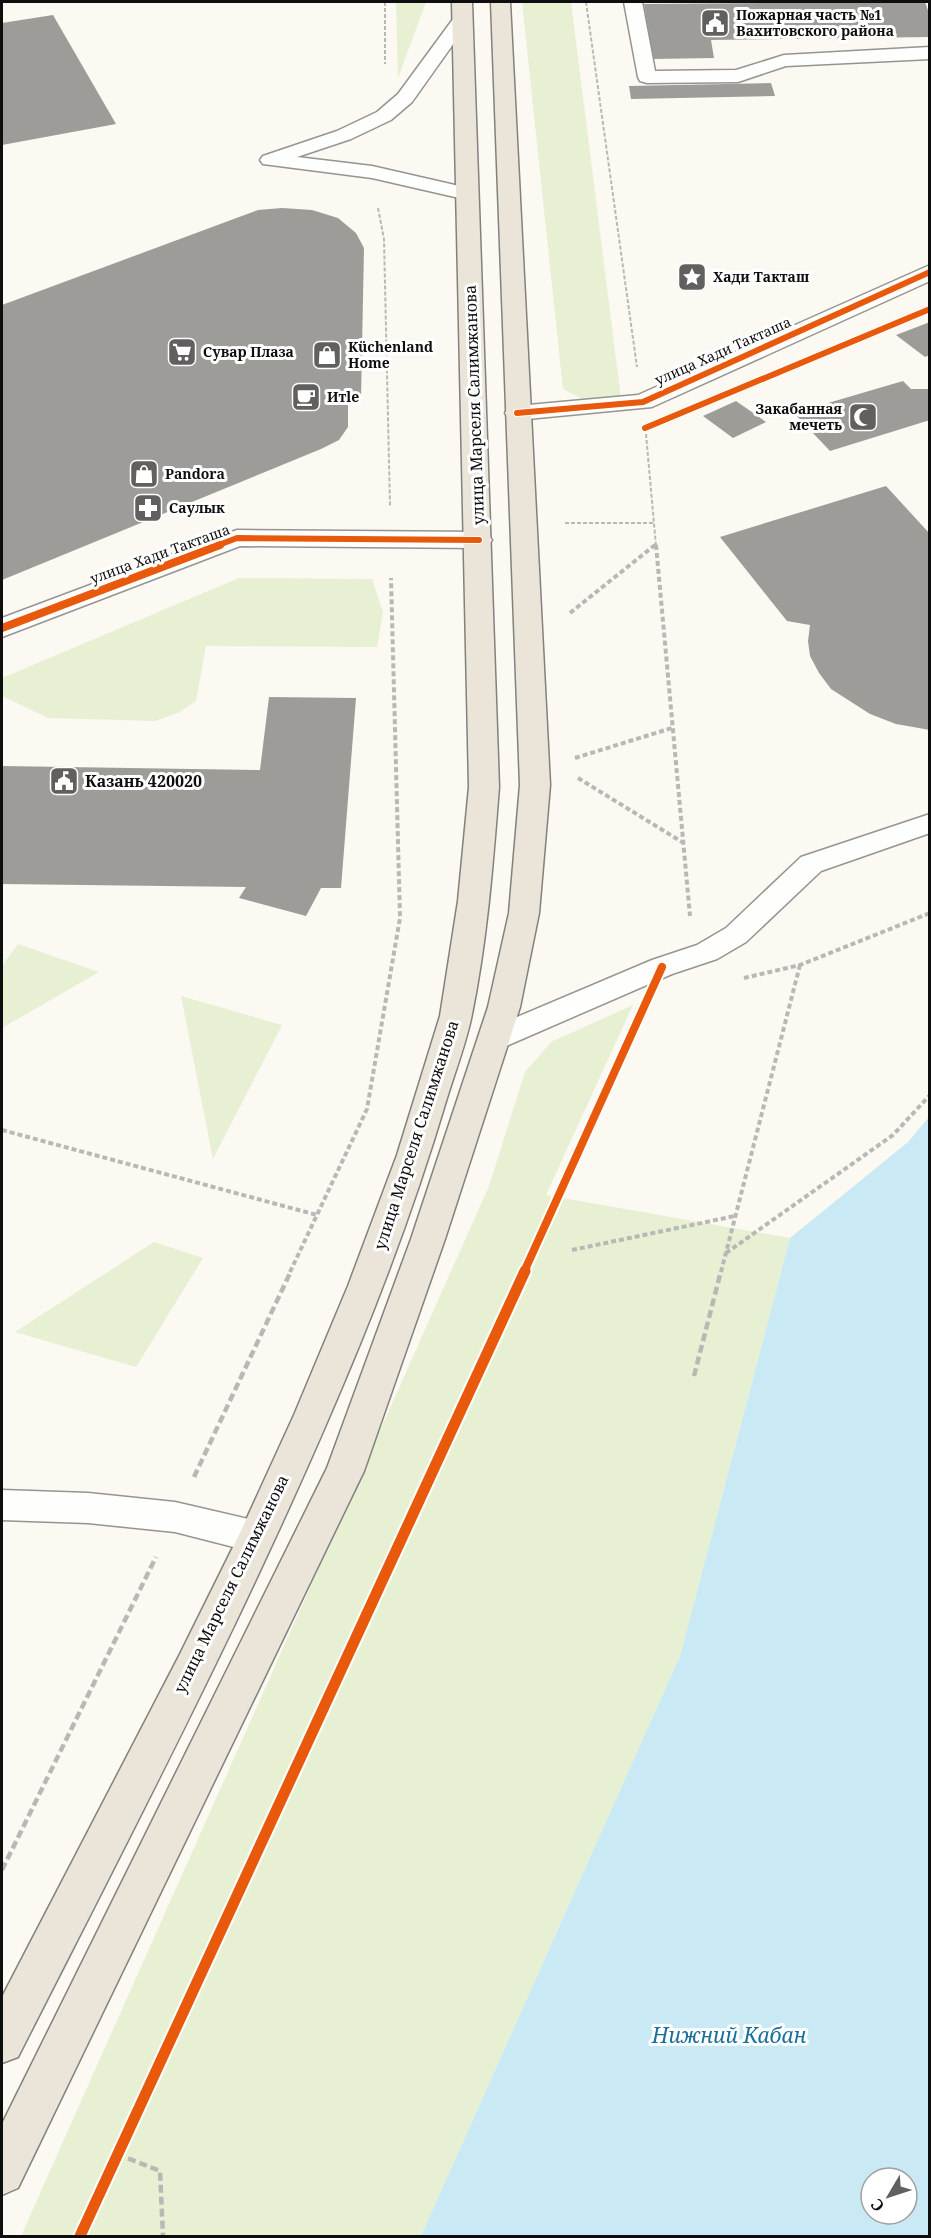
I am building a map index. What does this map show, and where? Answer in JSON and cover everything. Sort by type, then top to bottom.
[{"type":"main road","points":[[2,2172],[345,1471],[428,1239],[504,1007],[524,913],[535,785],[500,2]]},
{"type":"main road","name":"улица Марселя Салимжанова","points":[[2,2041],[257,1537],[349,1328],[406,1175],[454,1020],[474,904],[484,787],[479,540],[474,467],[462,10]]},
{"type":"street","name":"улица Хади Такташа","points":[[517,413],[643,402],[930,272]]},
{"type":"street","name":"улица Хади Такташа","points":[[2,628],[237,538],[479,540]]},
{"type":"lane","points":[[633,2],[647,77],[738,75],[784,61],[930,54]]},
{"type":"lane","points":[[462,10],[405,98],[384,116],[344,135],[270,160],[372,172],[468,194]]},
{"type":"lane","points":[[494,1039],[694,956],[736,935],[811,864],[930,823]]},
{"type":"lane","points":[[2,1505],[88,1508],[175,1517],[257,1537]]},
{"type":"path","points":[[384,116],[385,2]]},
{"type":"path","points":[[586,2],[643,402]]},
{"type":"path","points":[[372,172],[384,239],[390,506]]},
{"type":"path","points":[[650,426],[654,523],[694,956]]},
{"type":"path","points":[[556,523],[654,523]]},
{"type":"path","points":[[562,620],[656,544]]},
{"type":"path","points":[[2,1869],[175,1517],[367,1109],[400,918],[391,578]]},
{"type":"path","points":[[571,759],[672,728]]},
{"type":"path","points":[[572,774],[682,842]]},
{"type":"path","points":[[742,978],[800,965],[930,913]]},
{"type":"path","points":[[694,1376],[800,965]]},
{"type":"path","points":[[725,1253],[893,1135],[930,1095]]},
{"type":"path","points":[[2,1130],[317,1215]]},
{"type":"path","points":[[572,1250],[735,1216]]},
{"type":"path","points":[[113,2165],[122,2144]]},
{"type":"path","points":[[117,2154],[160,2171],[163,2236]]},
{"type":"green space","points":[[396,2],[426,2],[398,78]]},
{"type":"green space","points":[[522,2],[571,2],[621,399],[585,400],[563,389]]},
{"type":"green space","points":[[239,578],[372,579],[383,612],[377,647],[206,646],[196,701],[178,713],[155,721],[48,718],[2,696],[2,678]]},
{"type":"green space","points":[[18,944],[99,972],[2,1028],[2,966]]},
{"type":"green space","points":[[181,996],[282,1025],[213,1159]]},
{"type":"green space","points":[[633,1005],[546,1195],[790,1238],[680,1656],[421,2236],[21,2236],[489,1186],[525,1072],[551,1042]]},
{"type":"green space","points":[[154,1242],[203,1258],[136,1367],[15,1332]]},
{"type":"water","name":"Нижний Кабан","points":[[929,1117],[929,2236],[421,2236],[680,1656],[790,1238],[908,1142]]},
{"type":"building","points":[[925,2],[930,16],[930,37],[711,40],[714,58],[653,59],[644,4]]},
{"type":"building","points":[[53,15],[116,124],[2,145],[2,23]]},
{"type":"building","points":[[771,83],[775,96],[631,99],[629,86]]},
{"type":"building","name":"Сувар Плаза","points":[[282,208],[312,210],[338,218],[356,233],[364,248],[361,399],[348,399],[348,427],[339,440],[2,580],[2,305],[258,210]]},
{"type":"building","points":[[930,322],[930,355],[925,357],[896,335]]},
{"type":"building","name":"Закабанная мечеть","points":[[903,381],[911,389],[930,389],[930,420],[830,451],[794,413]]},
{"type":"building","points":[[736,401],[766,422],[733,438],[703,416]]},
{"type":"building","points":[[886,486],[930,534],[930,730],[896,724],[870,714],[831,689],[810,656],[808,641],[810,625],[787,621],[720,537]]},
{"type":"building","points":[[269,697],[356,698],[341,888],[321,888],[306,916],[239,898],[246,887],[2,884],[2,766],[260,770]]},
{"type":"cycle path","points":[[517,413],[643,402],[930,272]]},
{"type":"cycle path","points":[[645,428],[930,309]]},
{"type":"cycle path","points":[[2,628],[237,538],[479,540]]},
{"type":"cycle path","points":[[80,2236],[610,1086],[662,967]]},
{"type":"place","name":"Пожарная часть №1 Вахитовского района","points":[[715,23]]},
{"type":"place","name":"Хади Такташ","points":[[692,277]]},
{"type":"place","name":"Сувар Плаза","points":[[182,352]]},
{"type":"place","name":"Küchenland Home","points":[[327,355]]},
{"type":"place","name":"Итle","points":[[306,397]]},
{"type":"place","name":"Закабанная мечеть","points":[[863,417]]},
{"type":"place","name":"Pandora","points":[[144,474]]},
{"type":"place","name":"Саулык","points":[[148,508]]},
{"type":"place","name":"Казань 420020","points":[[64,781]]}]
